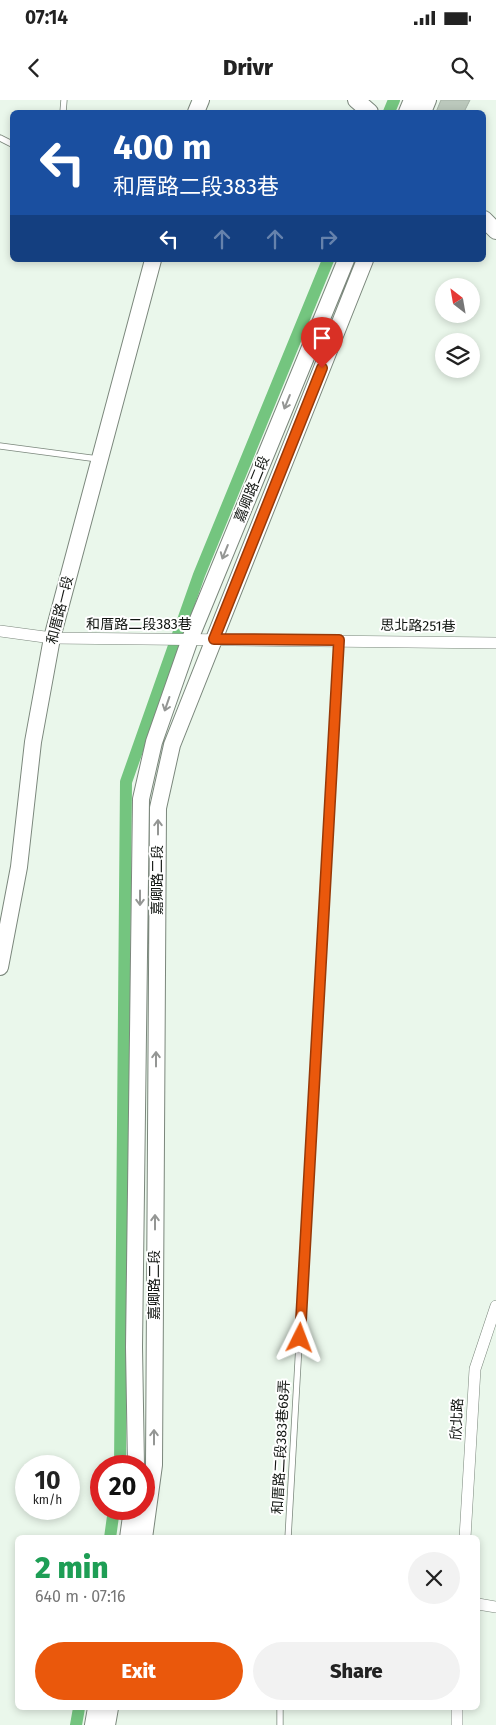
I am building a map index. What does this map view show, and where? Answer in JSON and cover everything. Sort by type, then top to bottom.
[{"type":"street","points":[[356,100],[368,110]]},
{"type":"street","points":[[486,221],[496,231]]},
{"type":"street","name":"和厝路一段","points":[[0,966],[19,867],[33,742],[52,638],[152,262]]},
{"type":"street","name":"嘉卿路二段","points":[[136,1455],[134,1347],[140,799],[154,742],[185,639],[345,262]]},
{"type":"street","name":"嘉卿路二段","points":[[144,1535],[154,1464],[158,808],[172,745],[364,262]]},
{"type":"street","name":"和厝路二段383巷","points":[[0,631],[52,638],[339,640]]},
{"type":"street","name":"思北路251巷","points":[[339,640],[496,643]]},
{"type":"street","name":"欣北路","points":[[465,1535],[475,1368],[496,1306]]},
{"type":"street","points":[[128,1535],[130,1520]]},
{"type":"street","points":[[480,1604],[496,1607]]},
{"type":"street","points":[[93,1725],[96,1710]]},
{"type":"street","points":[[107,1725],[110,1710]]},
{"type":"street","points":[[457,1725],[458,1710]]},
{"type":"lane","points":[[0,446],[100,460]]},
{"type":"lane","name":"和厝路二段383巷68弄","points":[[288,1535],[339,640]]},
{"type":"lane","points":[[280,1710],[280,1725]]},
{"type":"building","points":[[441,100],[470,100],[465,110],[437,110]]},
{"type":"waterway","points":[[390,110],[394,100]]},
{"type":"waterway","points":[[120,1455],[126,782],[199,575],[327,262]]},
{"type":"waterway","points":[[110,1535],[112,1520]]},
{"type":"waterway","points":[[76,1725],[79,1710]]},
{"type":"route","points":[[300,1338],[339,640],[214,639],[322,368]]}]
